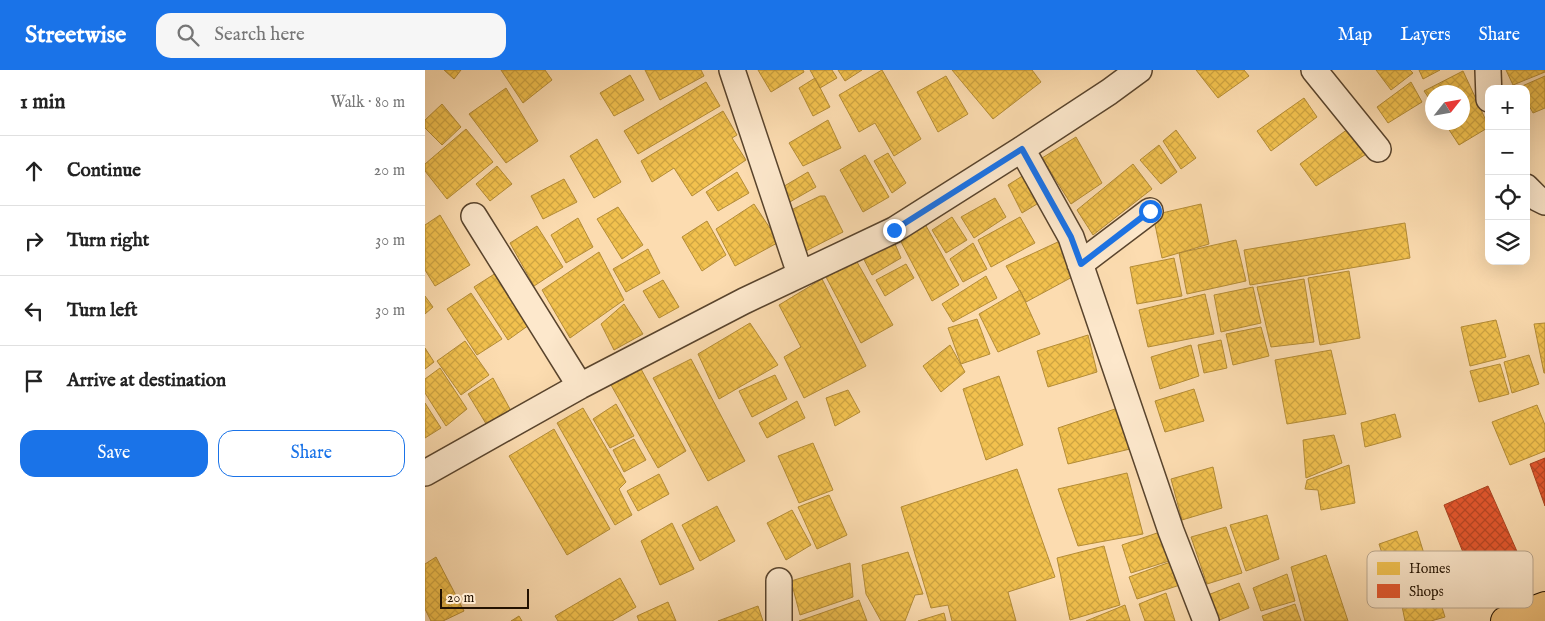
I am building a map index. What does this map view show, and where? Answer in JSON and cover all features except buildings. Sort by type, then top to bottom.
[{"type":"highway","points":[[1505,621],[1545,606]]},
{"type":"street","points":[[732,70],[800,274]]},
{"type":"street","points":[[425,473],[579,386],[800,274],[894,230],[1022,149],[1139,70]]},
{"type":"street","points":[[1314,70],[1378,149]]},
{"type":"street","points":[[1488,70],[1489,85]]},
{"type":"street","points":[[1022,149],[1071,237],[1171,531],[1206,621]]},
{"type":"street","points":[[1530,192],[1545,202]]},
{"type":"street","points":[[1081,264],[1150,211]]},
{"type":"street","points":[[474,216],[579,386]]},
{"type":"street","points":[[779,581],[779,621]]},
{"type":"route","points":[[894,230],[1022,149],[1071,237],[1081,264],[1150,211]]}]
